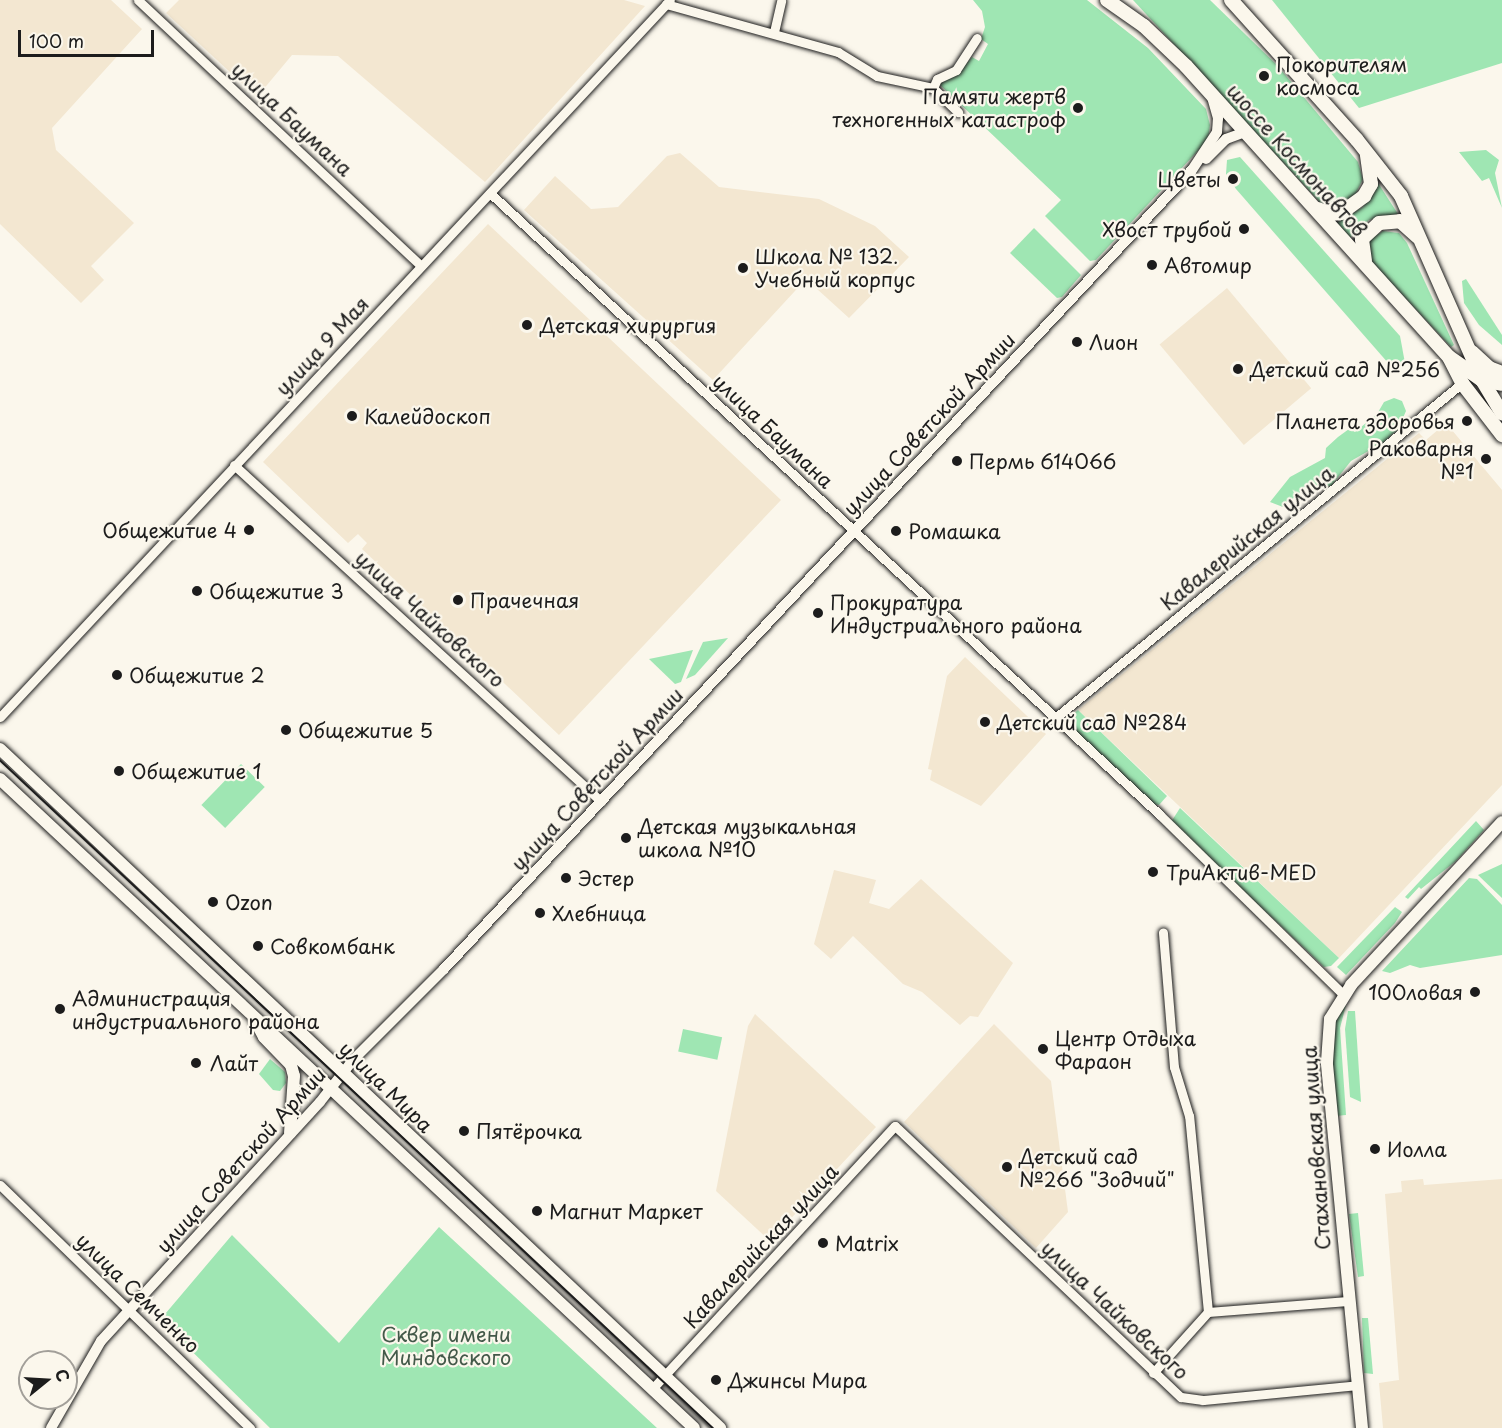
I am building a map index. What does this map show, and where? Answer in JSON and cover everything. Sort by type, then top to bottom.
[{"type":"main road","name":"шоссе Космонавтов","points":[[1107,0],[1144,26],[1211,94],[1449,357],[1482,380]]},
{"type":"main road","name":"шоссе Космонавтов","points":[[1235,2],[1367,153],[1401,196],[1425,245],[1467,348],[1482,380],[1502,413]]},
{"type":"main road","points":[[1316,208],[1331,214],[1356,205],[1371,184],[1367,153]]},
{"type":"main road","points":[[1366,266],[1362,239],[1379,223],[1400,222],[1425,245]]},
{"type":"main road","points":[[1467,348],[1489,368],[1502,373]]},
{"type":"main road","name":"шоссе Космонавтов","points":[[1449,357],[1462,383],[1502,435]]},
{"type":"main road","points":[[1482,380],[1502,384]]},
{"type":"main road","name":"улица Мира","points":[[0,749],[342,1074],[720,1428]]},
{"type":"main road","name":"улица Мира","points":[[0,779],[694,1428]]},
{"type":"main road","name":"Стахановская улица","points":[[1362,1428],[1348,1300],[1327,1040],[1332,1013],[1343,994],[1502,822]]},
{"type":"main road","points":[[253,1016],[264,1037],[291,1065],[294,1076],[290,1133]]},
{"type":"street","name":"улица Баумана","points":[[138,0],[421,266]]},
{"type":"street","points":[[774,32],[781,1]]},
{"type":"street","name":"улица 9 Мая","points":[[0,717],[668,2]]},
{"type":"street","points":[[668,2],[838,52],[877,76],[933,88],[958,112]]},
{"type":"street","points":[[933,88],[937,79],[963,63],[977,38]]},
{"type":"street","name":"улица Советской Армии","points":[[1192,170],[1216,132],[1218,118],[1211,94]]},
{"type":"street","name":"улица Советской Армии","points":[[51,1428],[101,1341],[331,1089],[342,1074],[1192,170],[1226,139],[1245,132]]},
{"type":"street","name":"улица Баумана","points":[[490,193],[1160,815],[1343,994]]},
{"type":"street","name":"Кавалерийская улица","points":[[1054,719],[1462,383]]},
{"type":"street","name":"улица Чайковского","points":[[234,465],[601,801]]},
{"type":"street","points":[[1163,932],[1174,1067],[1189,1116],[1208,1312]]},
{"type":"street","name":"улица Чайковского","points":[[895,1126],[1181,1396],[1198,1401],[1358,1385]]},
{"type":"street","name":"Кавалерийская улица","points":[[652,1389],[895,1126]]},
{"type":"street","name":"улица Семченко","points":[[0,1185],[250,1428]]},
{"type":"street","points":[[1153,1372],[1208,1312],[1348,1300]]},
{"type":"shaded area","points":[[0,0],[111,0],[142,29],[52,128],[56,150],[134,223],[91,266],[104,280],[81,303],[0,224]]},
{"type":"shaded area","points":[[179,0],[624,0],[645,6],[485,182],[338,56],[292,55],[257,97],[166,13]]},
{"type":"shaded area","name":"Школа № 132. Учебный корпус","points":[[680,153],[719,187],[819,199],[875,226],[909,257],[849,318],[806,279],[713,380],[524,210],[555,176],[591,209],[618,207],[667,156]]},
{"type":"shaded area","points":[[488,224],[781,500],[559,735],[362,549],[367,543],[358,534],[348,543],[263,462]]},
{"type":"shaded area","name":"Детский сад №256","points":[[1227,288],[1311,388],[1244,445],[1160,345]]},
{"type":"shaded area","points":[[1446,423],[1502,490],[1502,785],[1339,958],[1078,710],[1419,433],[1426,440]]},
{"type":"shaded area","name":"Детский сад №284","points":[[965,657],[1046,734],[981,806],[930,780],[932,770],[928,769],[947,676]]},
{"type":"shaded area","points":[[834,870],[876,880],[869,903],[889,909],[921,879],[1013,963],[978,1017],[970,1016],[960,1025],[922,992],[903,984],[853,936],[831,959],[814,944]]},
{"type":"shaded area","points":[[755,1014],[876,1127],[770,1241],[716,1191],[748,1026]]},
{"type":"shaded area","name":"Детский сад №266 \"Зодчий\"","points":[[994,1024],[1051,1081],[1068,1212],[1036,1248],[904,1122]]},
{"type":"shaded area","points":[[1423,1179],[1424,1185],[1502,1179],[1502,1428],[1383,1428],[1379,1383],[1399,1380],[1385,1194],[1402,1192],[1401,1181]]},
{"type":"green space","points":[[973,0],[1087,0],[1148,48],[1206,109],[1210,125],[1208,140],[1096,260],[1090,261],[1045,216],[1061,200],[939,84],[958,73],[972,57],[979,61],[988,44],[981,39],[985,27],[982,11]]},
{"type":"green space","points":[[1133,0],[1210,0],[1277,65],[1358,162],[1363,179],[1354,197],[1340,207],[1326,209]]},
{"type":"green space","points":[[1272,0],[1502,0],[1502,63],[1359,108]]},
{"type":"green space","points":[[1486,150],[1499,160],[1495,173],[1502,208],[1489,178],[1482,181],[1459,152]]},
{"type":"green space","points":[[1240,157],[1400,336],[1405,363],[1396,372],[1236,189],[1226,174],[1227,160]]},
{"type":"green space","points":[[1378,183],[1398,214],[1369,220],[1350,238],[1336,223],[1363,207]]},
{"type":"green space","points":[[1034,228],[1081,275],[1062,297],[1057,298],[1010,253]]},
{"type":"green space","points":[[1383,231],[1399,233],[1407,243],[1454,345],[1451,347],[1365,255],[1367,241]]},
{"type":"green space","points":[[1466,279],[1502,335],[1502,345],[1479,325],[1464,303],[1462,281]]},
{"type":"green space","points":[[1394,398],[1402,401],[1406,411],[1398,429],[1384,442],[1351,461],[1331,486],[1303,490],[1283,507],[1270,502],[1290,477],[1325,458],[1326,448],[1338,437],[1349,429],[1355,432],[1377,414],[1384,402]]},
{"type":"green space","points":[[728,638],[695,675],[686,679],[703,642]]},
{"type":"green space","points":[[693,650],[681,682],[675,684],[649,659]]},
{"type":"green space","points":[[1078,710],[1167,796],[1159,805],[1153,804],[1065,721]]},
{"type":"green space","points":[[241,764],[265,787],[225,828],[201,805]]},
{"type":"green space","points":[[1180,808],[1339,958],[1331,966],[1324,967],[1171,822]]},
{"type":"green space","points":[[1476,821],[1484,830],[1456,861],[1421,889],[1419,887],[1408,899],[1405,897]]},
{"type":"green space","points":[[1502,864],[1502,898],[1478,875]]},
{"type":"green space","points":[[1469,878],[1477,879],[1502,905],[1502,955],[1420,968],[1410,965],[1390,973],[1382,971]]},
{"type":"green space","points":[[1395,907],[1402,912],[1395,923],[1346,975],[1337,967]]},
{"type":"green space","points":[[1346,1005],[1340,1028],[1346,1115],[1336,1116],[1331,1044],[1333,1025]]},
{"type":"green space","points":[[1348,1011],[1355,1011],[1361,1102],[1350,1097],[1345,1029]]},
{"type":"green space","points":[[683,1029],[722,1037],[717,1060],[678,1051]]},
{"type":"green space","points":[[270,1059],[285,1072],[286,1083],[280,1091],[273,1090],[259,1074]]},
{"type":"green space","points":[[1358,1213],[1364,1276],[1358,1277],[1349,1214]]},
{"type":"green space","name":"Сквер имени Миндовского","points":[[439,1227],[657,1428],[270,1428],[160,1320],[232,1235],[339,1343]]},
{"type":"green space","points":[[1362,1318],[1368,1318],[1373,1374],[1364,1373]]},
{"type":"tram line","points":[[0,760],[713,1428]]},
{"type":"place","name":"Покорителям космоса","points":[[1264,76]]},
{"type":"place","name":"Памяти жертв техногенных катастроф","points":[[1078,108]]},
{"type":"place","name":"Цветы","points":[[1233,179]]},
{"type":"place","name":"Хвост трубой","points":[[1244,229]]},
{"type":"place","name":"Автомир","points":[[1152,265]]},
{"type":"place","name":"Школа № 132. Учебный корпус","points":[[743,268]]},
{"type":"place","name":"Детская хирургия","points":[[527,325]]},
{"type":"place","name":"Лион","points":[[1077,342]]},
{"type":"place","name":"Детский сад №256","points":[[1238,369]]},
{"type":"place","name":"Калейдоскоп","points":[[352,416]]},
{"type":"place","name":"Планета здоровья","points":[[1467,421]]},
{"type":"place","name":"Раковарня №1","points":[[1486,459]]},
{"type":"place","name":"Пермь 614066","points":[[957,461]]},
{"type":"place","name":"Общежитие 4","points":[[249,530]]},
{"type":"place","name":"Ромашка","points":[[896,531]]},
{"type":"place","name":"Общежитие 3","points":[[197,591]]},
{"type":"place","name":"Прачечная","points":[[458,600]]},
{"type":"place","name":"Прокуратура Индустриального района","points":[[818,613]]},
{"type":"place","name":"Общежитие 2","points":[[117,675]]},
{"type":"place","name":"Детский сад №284","points":[[985,722]]},
{"type":"place","name":"Общежитие 5","points":[[286,730]]},
{"type":"place","name":"Общежитие 1","points":[[119,771]]},
{"type":"place","name":"Детская музыкальная школа №10","points":[[626,838]]},
{"type":"place","name":"ТриАктив-MED","points":[[1153,872]]},
{"type":"place","name":"Эстер","points":[[566,878]]},
{"type":"place","name":"Ozon","points":[[213,902]]},
{"type":"place","name":"Хлебница","points":[[540,913]]},
{"type":"place","name":"Совкомбанк","points":[[258,946]]},
{"type":"place","name":"100ловая","points":[[1475,992]]},
{"type":"place","name":"Администрация индустриального района","points":[[60,1009]]},
{"type":"place","name":"Центр Отдыха Фараон","points":[[1043,1049]]},
{"type":"place","name":"Лайт","points":[[196,1063]]},
{"type":"place","name":"Пятёрочка","points":[[464,1131]]},
{"type":"place","name":"Иолла","points":[[1375,1149]]},
{"type":"place","name":"Детский сад №266 \"Зодчий\"","points":[[1007,1167]]},
{"type":"place","name":"Магнит Маркет","points":[[537,1211]]},
{"type":"place","name":"Matrix","points":[[823,1243]]},
{"type":"place","name":"Джинсы Мира","points":[[716,1380]]}]
